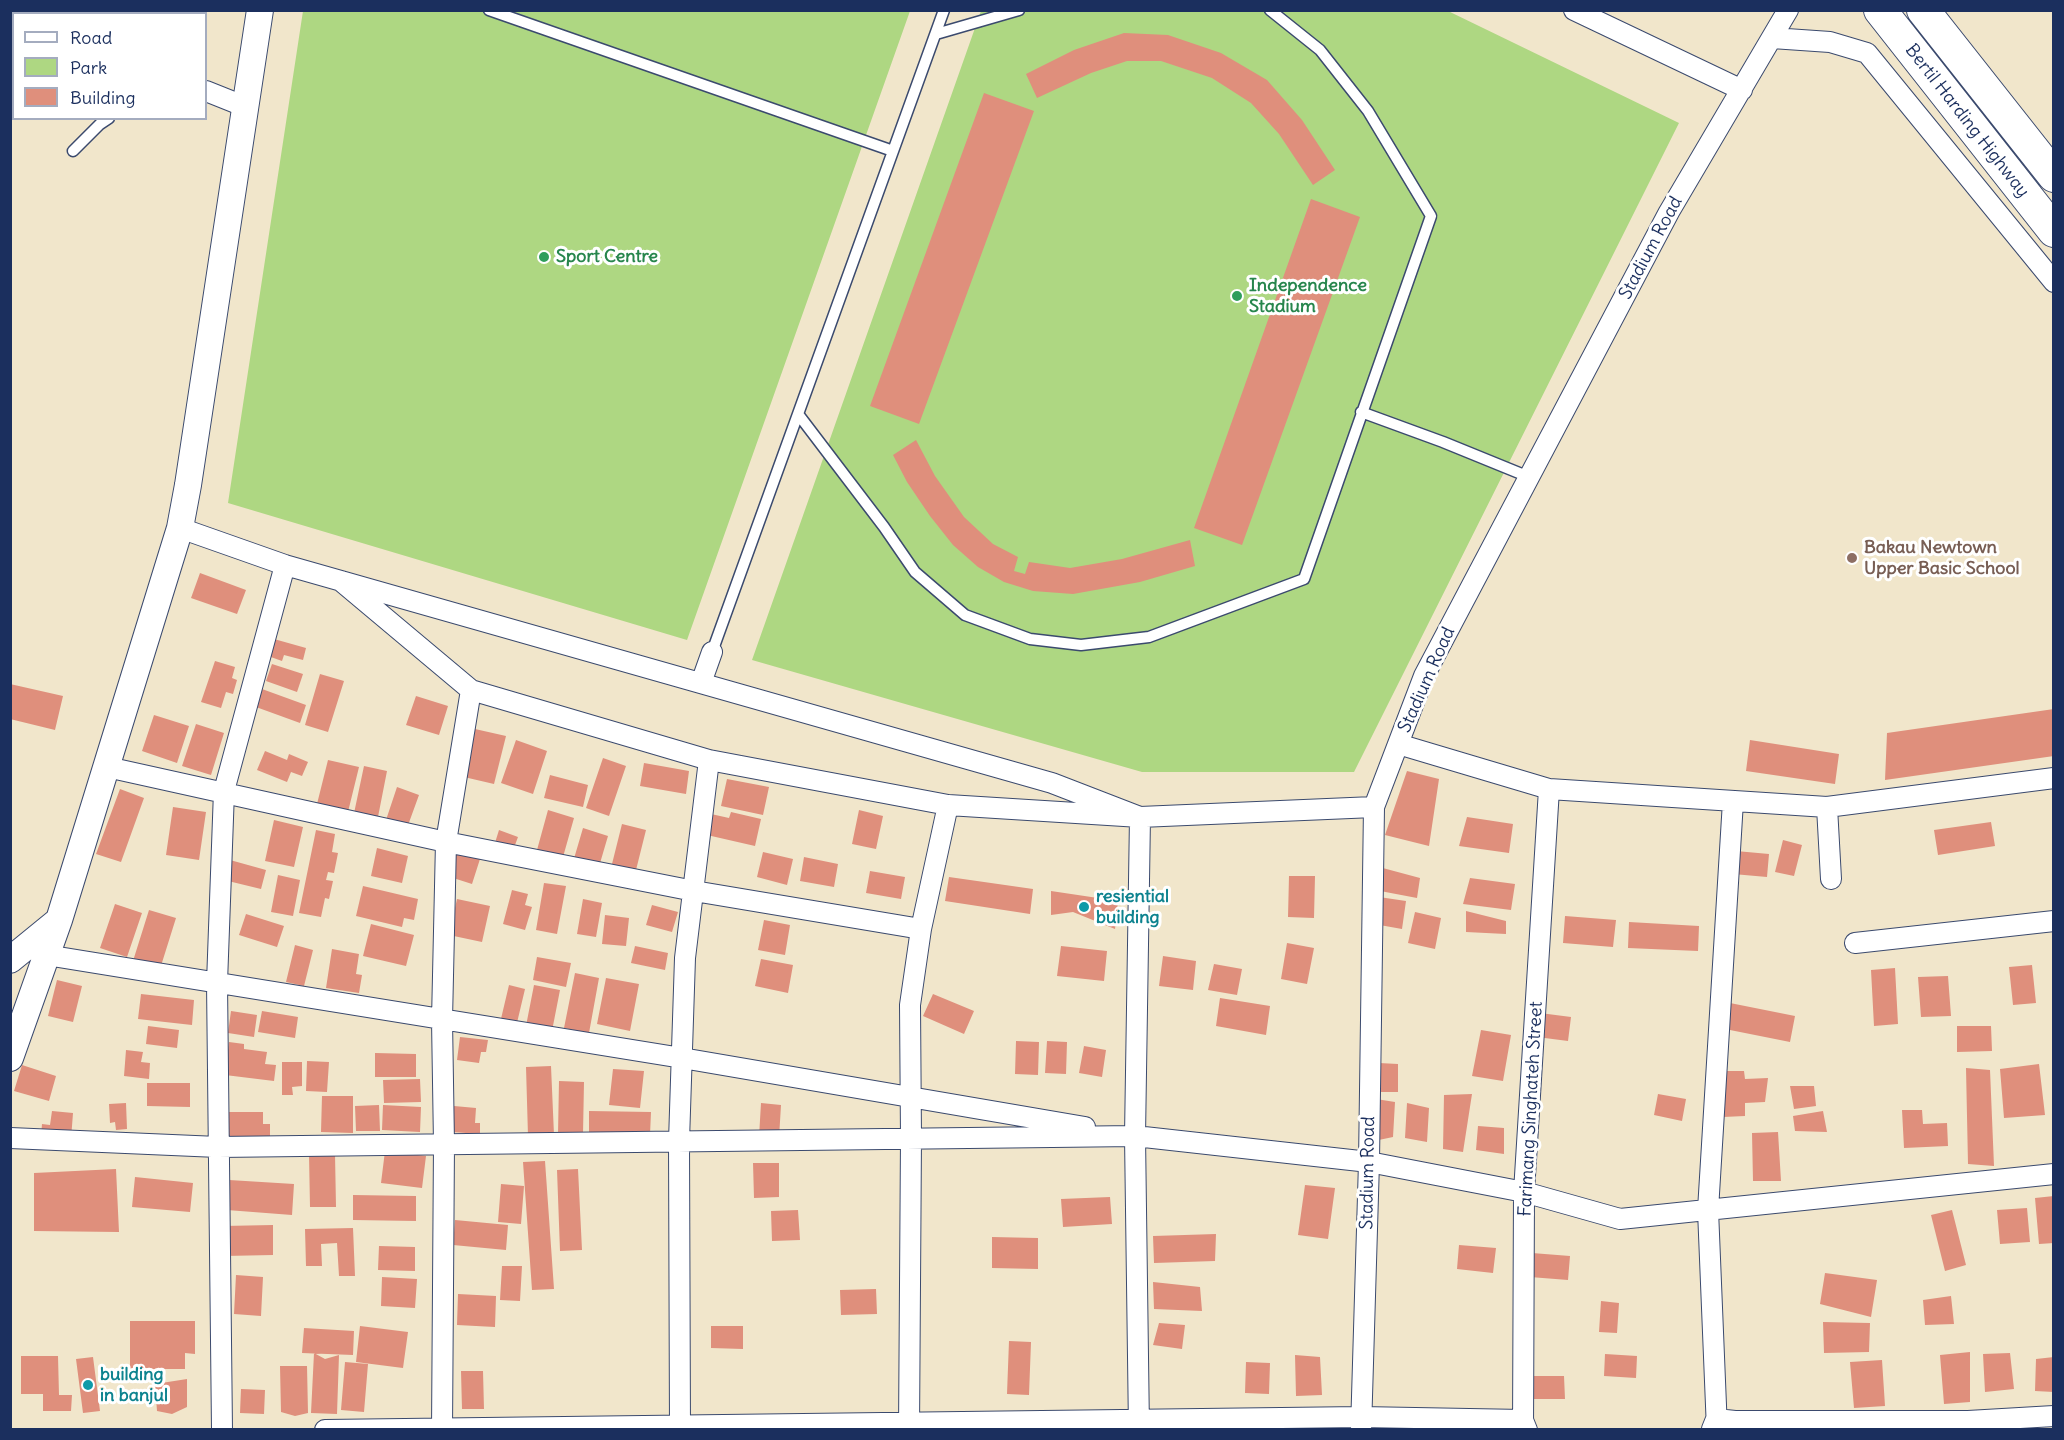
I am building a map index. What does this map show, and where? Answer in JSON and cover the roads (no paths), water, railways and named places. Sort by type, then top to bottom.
[{"type":"main road","name":"Bertil Harding Highway","points":[[1880,10],[2054,231]]},
{"type":"main road","name":"Bertil Harding Highway","points":[[1923,10],[2054,177]]},
{"type":"street","points":[[15,1032],[59,920],[180,528],[260,10]]},
{"type":"street","points":[[1574,10],[1742,90]]},
{"type":"street","name":"Stadium Road","points":[[1361,1423],[1369,1162],[1374,807],[1424,676],[1669,212],[1788,10]]},
{"type":"street","points":[[1772,38],[1830,42],[1867,53],[2054,282]]},
{"type":"street","points":[[207,92],[246,107]]},
{"type":"street","points":[[180,528],[285,565],[1052,783],[1140,818]]},
{"type":"street","points":[[222,1430],[217,984],[224,791],[285,565]]},
{"type":"street","points":[[342,581],[471,690],[710,760],[948,805],[1140,818],[1374,807]]},
{"type":"street","points":[[701,683],[712,652]]},
{"type":"street","points":[[442,1429],[444,1144],[442,1020],[446,842],[471,690]]},
{"type":"street","points":[[1398,744],[1549,789],[1827,807],[2054,778]]},
{"type":"street","points":[[680,1427],[679,1141],[685,957],[710,760]]},
{"type":"street","points":[[107,767],[224,791],[446,842],[694,891],[921,929]]},
{"type":"street","name":"Farimang Singhateh Street","points":[[1524,1426],[1524,1192],[1549,789]]},
{"type":"street","points":[[1732,801],[1708,1210],[1715,1426],[1735,1420],[1968,1421],[2054,1416]]},
{"type":"street","points":[[909,1426],[910,1005],[921,929],[948,805]]},
{"type":"street","points":[[1827,807],[1831,879]]},
{"type":"street","points":[[1139,1424],[1135,1136],[1140,818]]},
{"type":"street","points":[[10,960],[59,920]]},
{"type":"street","points":[[1855,943],[2054,921]]},
{"type":"street","points":[[46,955],[682,1058],[1135,1136],[1369,1162],[1524,1192],[1620,1220],[2054,1174]]},
{"type":"street","points":[[10,1138],[218,1147],[1135,1136]]},
{"type":"street","points":[[325,1430],[1361,1423],[1524,1426]]},
{"type":"lane","points":[[489,10],[893,151]]},
{"type":"lane","points":[[712,652],[944,10]]},
{"type":"lane","points":[[936,34],[1019,10]]},
{"type":"lane","points":[[798,414],[884,527],[915,572],[965,615],[1030,639],[1081,645],[1149,637],[1304,579],[1431,216],[1368,111],[1320,50],[1270,10]]},
{"type":"lane","points":[[73,151],[106,120]]},
{"type":"lane","points":[[1361,412],[1443,441],[1529,477]]},
{"type":"place","name":"Sport Centre","points":[[544,257]]},
{"type":"place","name":"Independence Stadium","points":[[1237,296]]},
{"type":"place","name":"Bakau Newtown Upper Basic School","points":[[1852,558]]},
{"type":"place","name":"resiential building","points":[[1084,907]]},
{"type":"place","name":"building in banjul","points":[[88,1385]]}]
